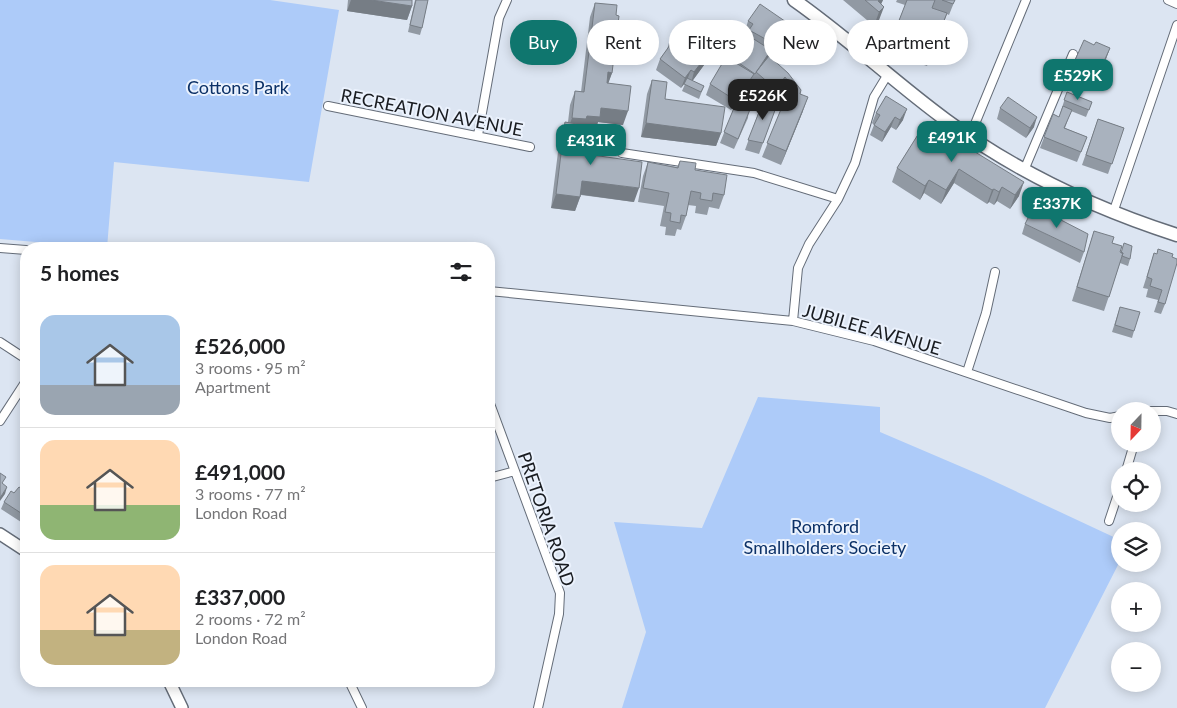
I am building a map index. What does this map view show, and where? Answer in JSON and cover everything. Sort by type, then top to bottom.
[{"type":"main road","points":[[801,2],[888,74],[970,136],[1025,168],[1113,213],[1177,235]]},
{"type":"street","points":[[478,135],[499,18],[507,0]]},
{"type":"street","points":[[970,136],[1026,0]]},
{"type":"street","points":[[1168,0],[1177,4]]},
{"type":"street","points":[[1113,213],[1177,25]]},
{"type":"street","points":[[1025,168],[1073,54]]},
{"type":"street","points":[[793,321],[798,268],[809,244],[838,200],[855,163],[874,97],[888,74]]},
{"type":"street","name":"RECREATION AVENUE","points":[[328,106],[478,135],[530,148]]},
{"type":"street","points":[[622,153],[754,173],[838,200]]},
{"type":"street","points":[[0,248],[20,250]]},
{"type":"street","points":[[966,372],[986,313],[995,272]]},
{"type":"street","name":"JUBILEE AVENUE","points":[[495,292],[793,321],[874,341],[1086,413],[1111,418]]},
{"type":"street","points":[[0,342],[20,355]]},
{"type":"street","points":[[0,421],[20,390]]},
{"type":"street","points":[[1161,411],[1177,414]]},
{"type":"street","name":"PRETORIA ROAD","points":[[495,417],[560,593],[559,614],[538,708]]},
{"type":"street","points":[[495,476],[515,471]]},
{"type":"street","points":[[1109,521],[1112,512]]},
{"type":"street","points":[[0,534],[20,547]]},
{"type":"street","points":[[172,687],[182,708]]},
{"type":"street","points":[[352,687],[362,708]]},
{"type":"green space","name":"Cottons Park","points":[[0,0],[270,0],[339,10],[309,182],[114,162],[107,242],[36,242],[0,239]]},
{"type":"green space","name":"Romford Smallholders Society","points":[[758,397],[880,407],[880,432],[983,476],[1111,536],[1111,572],[1114,572],[1045,708],[622,708],[646,632],[614,522],[702,528]]},
{"type":"building","points":[[371,0],[412,0],[412,6]]},
{"type":"building","points":[[416,0],[428,0],[422,28],[410,25]]},
{"type":"building","points":[[865,0],[879,0],[884,7],[879,12]]},
{"type":"building","points":[[907,0],[935,0],[932,8],[947,13],[944,20],[899,20]]},
{"type":"building","points":[[942,0],[955,0],[953,4]]},
{"type":"building","points":[[595,3],[617,5],[616,15],[619,16],[619,20],[593,20]]},
{"type":"building","points":[[760,4],[783,20],[764,20],[764,38],[754,33],[754,20],[749,20]]},
{"type":"building","points":[[754,39],[764,46],[764,60],[755,74],[742,65],[754,65]]},
{"type":"building","points":[[1084,40],[1094,45],[1096,42],[1110,48],[1101,68],[1089,62],[1083,74],[1071,69]]},
{"type":"building","points":[[669,47],[669,65],[699,65],[694,72],[691,70],[685,78],[660,59]]},
{"type":"building","points":[[764,62],[764,65],[779,65],[801,90],[800,94],[808,97],[786,151],[767,143],[789,90],[793,92],[794,89],[785,77],[774,91],[768,86],[770,84],[756,72]]},
{"type":"building","points":[[587,65],[613,65],[612,73],[608,72],[607,83],[631,86],[628,111],[601,108],[600,117],[572,118],[575,91],[584,92]]},
{"type":"building","points":[[721,65],[739,65],[754,74],[750,80],[759,86],[752,97],[741,90],[735,100],[710,84]]},
{"type":"building","points":[[687,78],[704,86],[701,92],[684,84]]},
{"type":"building","points":[[652,80],[667,82],[665,99],[725,107],[721,133],[646,123]]},
{"type":"building","points":[[1067,92],[1092,102],[1089,110],[1064,100]]},
{"type":"building","points":[[739,96],[744,98],[741,103],[751,107],[738,139],[724,132]]},
{"type":"building","points":[[886,96],[907,109],[900,120],[895,117],[885,132],[874,125],[880,115],[876,113]]},
{"type":"building","points":[[765,97],[778,102],[763,143],[748,140]]},
{"type":"building","points":[[1008,97],[1037,117],[1030,128],[1000,108]]},
{"type":"building","points":[[1063,106],[1072,110],[1064,128],[1087,137],[1081,152],[1044,137],[1053,114],[1059,117]]},
{"type":"building","points":[[1098,119],[1124,128],[1112,164],[1086,155]]},
{"type":"building","points":[[565,122],[577,124],[577,128],[588,129],[585,154],[642,162],[639,188],[582,181],[580,197],[556,194]]},
{"type":"building","points":[[924,125],[934,132],[936,128],[1024,182],[1015,195],[1002,187],[999,192],[994,189],[992,190],[959,169],[946,190],[929,180],[925,186],[897,168]]},
{"type":"building","points":[[680,161],[696,163],[695,170],[727,175],[724,195],[713,193],[712,201],[700,199],[701,193],[691,191],[686,216],[681,215],[680,223],[670,221],[671,213],[665,212],[669,193],[643,188],[648,162],[678,168]]},
{"type":"building","points":[[1034,206],[1088,234],[1084,252],[1025,224]]},
{"type":"building","points":[[1094,231],[1114,237],[1112,243],[1122,246],[1120,252],[1123,253],[1109,297],[1077,287]]},
{"type":"building","points":[[1124,243],[1132,246],[1130,259],[1122,256]]},
{"type":"building","points":[[1158,249],[1173,254],[1172,257],[1177,259],[1165,304],[1158,302],[1162,290],[1150,286],[1152,279],[1147,277],[1154,253],[1157,254]]},
{"type":"building","points":[[1120,307],[1140,312],[1134,331],[1115,325]]},
{"type":"building","points":[[0,473],[6,477],[2,483],[7,487],[0,498]]},
{"type":"building","points":[[20,488],[20,512],[4,502],[11,491],[14,493]]}]
